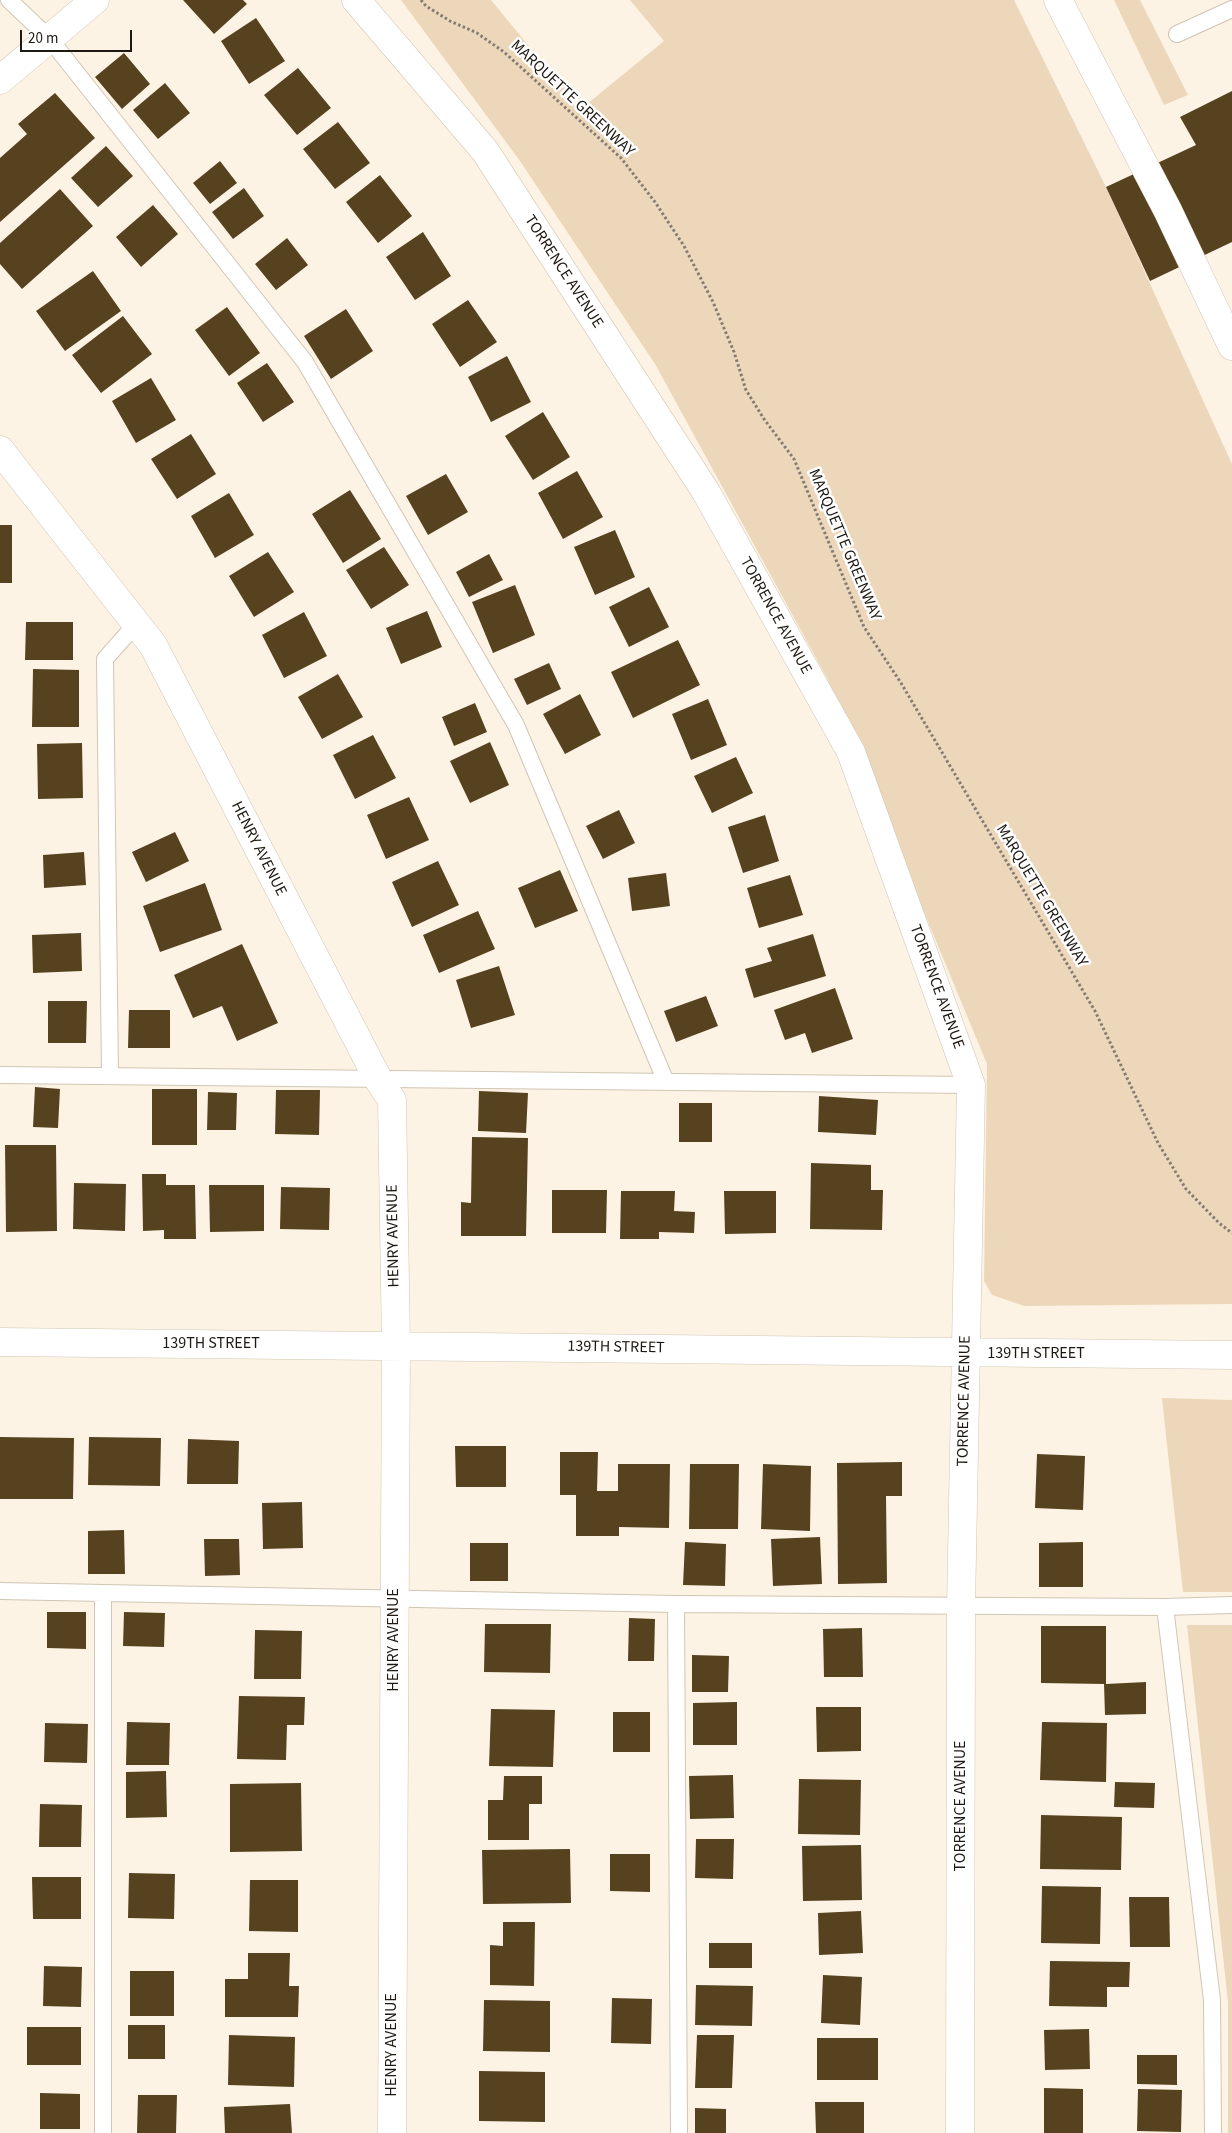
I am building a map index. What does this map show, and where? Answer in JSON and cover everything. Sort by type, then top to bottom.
[{"type":"main road","points":[[0,80],[95,0]]},
{"type":"main road","name":"TORRENCE AVENUE","points":[[356,0],[485,151],[706,492],[851,752],[971,1085],[962,1607],[960,2133]]},
{"type":"main road","points":[[1058,0],[1168,211],[1232,346]]},
{"type":"main road","name":"HENRY AVENUE","points":[[0,450],[153,645],[378,1079],[392,1100],[396,1345],[392,2133]]},
{"type":"main road","name":"139TH STREET","points":[[0,1342],[396,1345],[965,1354],[1232,1355]]},
{"type":"lane","points":[[9,0],[49,38],[305,362],[516,725],[666,1082]]},
{"type":"lane","points":[[1176,34],[1232,9]]},
{"type":"lane","points":[[110,1076],[105,659],[136,624]]},
{"type":"lane","points":[[0,1075],[971,1085]]},
{"type":"lane","points":[[0,1591],[676,1604],[962,1607],[1165,1607],[1232,1605]]},
{"type":"lane","points":[[102,1593],[103,2133]]},
{"type":"lane","points":[[676,1604],[679,2133]]},
{"type":"lane","points":[[1165,1607],[1212,2000],[1212,2133]]},
{"type":"path","name":"MARQUETTE GREENWAY","points":[[421,0],[426,6],[450,21],[477,33],[504,52],[621,158],[656,202],[684,246],[713,302],[734,352],[746,390],[764,419],[794,459],[864,627],[900,683],[1076,979],[1158,1143],[1186,1189],[1219,1223],[1232,1233]]},
{"type":"shaded area","points":[[401,0],[491,0],[581,109],[664,41],[630,0],[1014,0],[1106,187],[1232,464],[1232,1304],[1024,1306],[992,1295],[984,1281],[987,1064],[827,678],[655,364],[520,161]]},
{"type":"shaded area","points":[[1114,0],[1140,0],[1188,95],[1164,105]]},
{"type":"shaded area","points":[[1162,1398],[1232,1400],[1232,1592],[1183,1592]]},
{"type":"shaded area","points":[[1187,1625],[1232,1625],[1232,2133],[1228,2133],[1228,2002]]},
{"type":"building","points":[[183,0],[243,0],[247,4],[214,34]]},
{"type":"building","points":[[256,18],[285,61],[249,84],[221,41]]},
{"type":"building","points":[[124,53],[150,84],[122,109],[95,77]]},
{"type":"building","points":[[298,68],[331,108],[297,135],[264,95]]},
{"type":"building","points":[[165,83],[190,113],[158,139],[133,110]]},
{"type":"building","points":[[1232,91],[1232,242],[1150,281],[1106,187],[1196,145],[1180,117]]},
{"type":"building","points":[[55,93],[95,138],[0,222],[0,158],[27,134],[18,124]]},
{"type":"building","points":[[338,122],[370,163],[335,189],[303,149]]},
{"type":"building","points":[[106,146],[133,176],[98,207],[71,178]]},
{"type":"building","points":[[220,161],[237,183],[210,204],[193,183]]},
{"type":"building","points":[[380,175],[412,216],[378,243],[346,202]]},
{"type":"building","points":[[244,188],[264,216],[233,239],[212,212]]},
{"type":"building","points":[[60,189],[93,226],[22,289],[0,264],[0,243]]},
{"type":"building","points":[[153,205],[178,234],[141,267],[116,237]]},
{"type":"building","points":[[423,232],[451,276],[415,300],[386,257]]},
{"type":"building","points":[[287,238],[308,265],[276,290],[255,264]]},
{"type":"building","points":[[93,271],[121,311],[65,351],[36,311]]},
{"type":"building","points":[[468,300],[497,342],[460,367],[432,324]]},
{"type":"building","points":[[227,307],[260,353],[229,376],[195,330]]},
{"type":"building","points":[[346,309],[373,351],[331,379],[304,336]]},
{"type":"building","points":[[123,316],[152,354],[101,393],[72,355]]},
{"type":"building","points":[[507,356],[531,402],[491,422],[468,377]]},
{"type":"building","points":[[267,363],[294,402],[263,422],[237,383]]},
{"type":"building","points":[[151,378],[176,420],[136,443],[112,401]]},
{"type":"building","points":[[543,412],[570,457],[533,480],[505,436]]},
{"type":"building","points":[[191,434],[216,474],[177,499],[151,459]]},
{"type":"building","points":[[577,471],[603,517],[563,539],[538,493]]},
{"type":"building","points":[[446,474],[468,512],[428,535],[406,496]]},
{"type":"building","points":[[350,490],[381,539],[343,563],[312,514]]},
{"type":"building","points":[[229,493],[254,535],[215,558],[191,516]]},
{"type":"building","points":[[0,525],[12,525],[12,583],[0,583]]},
{"type":"building","points":[[615,530],[635,577],[595,595],[574,547]]},
{"type":"building","points":[[384,547],[409,585],[371,609],[346,570]]},
{"type":"building","points":[[268,552],[294,592],[254,617],[229,576]]},
{"type":"building","points":[[489,554],[503,580],[469,597],[456,572]]},
{"type":"building","points":[[515,585],[535,635],[493,653],[472,602]]},
{"type":"building","points":[[649,587],[669,627],[629,647],[609,607]]},
{"type":"building","points":[[427,611],[442,647],[401,664],[386,628]]},
{"type":"building","points":[[304,612],[327,656],[284,678],[262,635]]},
{"type":"building","points":[[26,622],[73,622],[73,660],[25,660]]},
{"type":"building","points":[[678,640],[700,685],[633,718],[611,672]]},
{"type":"building","points":[[549,663],[561,689],[527,705],[514,679]]},
{"type":"building","points":[[33,669],[79,670],[79,727],[32,727]]},
{"type":"building","points":[[338,674],[363,717],[322,739],[298,697]]},
{"type":"building","points":[[580,694],[601,735],[565,754],[543,714]]},
{"type":"building","points":[[708,699],[727,745],[691,760],[672,714]]},
{"type":"building","points":[[475,703],[487,732],[454,746],[442,717]]},
{"type":"building","points":[[373,735],[396,778],[355,799],[333,755]]},
{"type":"building","points":[[490,742],[509,785],[470,803],[450,761]]},
{"type":"building","points":[[82,743],[83,798],[38,799],[37,744]]},
{"type":"building","points":[[736,757],[753,793],[712,813],[694,776]]},
{"type":"building","points":[[409,797],[429,840],[386,859],[367,815]]},
{"type":"building","points":[[619,810],[635,843],[603,859],[586,826]]},
{"type":"building","points":[[765,815],[779,861],[743,873],[728,827]]},
{"type":"building","points":[[175,832],[189,861],[146,882],[132,852]]},
{"type":"building","points":[[84,852],[86,885],[44,888],[43,855]]},
{"type":"building","points":[[438,861],[459,905],[412,927],[392,882]]},
{"type":"building","points":[[560,870],[578,911],[535,928],[518,888]]},
{"type":"building","points":[[666,873],[670,906],[632,911],[628,878]]},
{"type":"building","points":[[790,875],[803,915],[759,928],[747,888]]},
{"type":"building","points":[[205,883],[222,930],[160,952],[143,906]]},
{"type":"building","points":[[478,911],[495,949],[439,973],[423,935]]},
{"type":"building","points":[[81,933],[82,971],[33,973],[32,935]]},
{"type":"building","points":[[813,934],[826,976],[754,998],[745,969],[772,961],[767,948]]},
{"type":"building","points":[[242,944],[278,1023],[237,1041],[222,1006],[193,1018],[174,975]]},
{"type":"building","points":[[499,966],[515,1015],[471,1028],[456,980]]},
{"type":"building","points":[[835,988],[853,1039],[812,1053],[805,1033],[785,1040],[774,1010]]},
{"type":"building","points":[[706,996],[718,1026],[676,1042],[664,1011]]},
{"type":"building","points":[[48,1001],[87,1001],[86,1043],[48,1043]]},
{"type":"building","points":[[129,1010],[170,1010],[170,1048],[128,1048]]},
{"type":"building","points":[[35,1087],[60,1089],[58,1128],[33,1127]]},
{"type":"building","points":[[152,1089],[197,1089],[197,1145],[152,1145]]},
{"type":"building","points":[[276,1090],[320,1090],[319,1135],[275,1134]]},
{"type":"building","points":[[479,1091],[528,1093],[526,1133],[478,1131]]},
{"type":"building","points":[[208,1092],[237,1093],[236,1130],[207,1130]]},
{"type":"building","points":[[819,1096],[878,1100],[876,1135],[818,1132]]},
{"type":"building","points":[[679,1103],[712,1103],[712,1142],[679,1142]]},
{"type":"building","points":[[472,1137],[528,1138],[526,1236],[461,1236],[461,1202],[471,1203]]},
{"type":"building","points":[[5,1145],[56,1145],[57,1231],[6,1232]]},
{"type":"building","points":[[811,1163],[871,1165],[871,1190],[883,1190],[882,1230],[810,1229]]},
{"type":"building","points":[[142,1174],[166,1174],[166,1185],[195,1185],[196,1239],[164,1239],[164,1230],[143,1231]]},
{"type":"building","points":[[74,1183],[126,1184],[125,1231],[73,1229]]},
{"type":"building","points":[[209,1185],[264,1185],[264,1231],[210,1232]]},
{"type":"building","points":[[281,1187],[330,1188],[329,1230],[280,1229]]},
{"type":"building","points":[[552,1190],[607,1190],[606,1233],[552,1233]]},
{"type":"building","points":[[621,1191],[675,1191],[674,1211],[695,1212],[694,1233],[659,1232],[659,1239],[620,1239]]},
{"type":"building","points":[[724,1191],[776,1191],[776,1233],[725,1234]]},
{"type":"building","points":[[0,1437],[74,1438],[73,1499],[0,1499]]},
{"type":"building","points":[[89,1437],[161,1438],[160,1486],[88,1485]]},
{"type":"building","points":[[188,1439],[239,1441],[238,1484],[187,1484]]},
{"type":"building","points":[[455,1446],[506,1446],[506,1487],[456,1487]]},
{"type":"building","points":[[560,1452],[598,1452],[597,1491],[618,1491],[618,1464],[670,1464],[669,1528],[619,1527],[619,1536],[576,1536],[576,1495],[560,1495]]},
{"type":"building","points":[[1037,1454],[1085,1456],[1083,1510],[1035,1508]]},
{"type":"building","points":[[902,1462],[902,1496],[886,1496],[887,1583],[838,1584],[837,1463]]},
{"type":"building","points":[[690,1464],[739,1464],[738,1529],[689,1529]]},
{"type":"building","points":[[763,1464],[811,1466],[810,1531],[761,1529]]},
{"type":"building","points":[[302,1502],[303,1548],[263,1549],[262,1503]]},
{"type":"building","points":[[124,1530],[125,1574],[88,1574],[88,1531]]},
{"type":"building","points":[[820,1537],[822,1584],[773,1586],[771,1539]]},
{"type":"building","points":[[204,1539],[239,1539],[240,1575],[205,1576]]},
{"type":"building","points":[[685,1542],[726,1544],[725,1586],[683,1585]]},
{"type":"building","points":[[1083,1542],[1083,1587],[1039,1587],[1039,1543]]},
{"type":"building","points":[[470,1543],[508,1543],[508,1581],[470,1581]]},
{"type":"building","points":[[47,1612],[86,1612],[86,1649],[47,1648]]},
{"type":"building","points":[[124,1612],[165,1613],[164,1647],[123,1646]]},
{"type":"building","points":[[629,1618],[655,1619],[654,1661],[628,1661]]},
{"type":"building","points":[[485,1624],[551,1624],[550,1673],[484,1672]]},
{"type":"building","points":[[1041,1626],[1106,1626],[1106,1684],[1146,1682],[1146,1714],[1105,1715],[1104,1684],[1041,1683]]},
{"type":"building","points":[[862,1628],[863,1677],[824,1677],[823,1629]]},
{"type":"building","points":[[255,1630],[302,1631],[301,1679],[254,1679]]},
{"type":"building","points":[[692,1655],[729,1656],[728,1692],[692,1692]]},
{"type":"building","points":[[239,1696],[305,1697],[304,1725],[287,1725],[286,1760],[237,1759]]},
{"type":"building","points":[[737,1702],[737,1745],[693,1745],[693,1703]]},
{"type":"building","points":[[816,1707],[861,1707],[861,1751],[817,1752]]},
{"type":"building","points":[[491,1709],[555,1710],[553,1767],[489,1766]]},
{"type":"building","points":[[613,1712],[650,1712],[650,1752],[613,1752]]},
{"type":"building","points":[[127,1722],[170,1723],[169,1765],[126,1765]]},
{"type":"building","points":[[1042,1722],[1107,1723],[1106,1782],[1040,1780]]},
{"type":"building","points":[[45,1723],[88,1724],[87,1763],[44,1762]]},
{"type":"building","points":[[166,1771],[167,1817],[126,1818],[126,1772]]},
{"type":"building","points":[[733,1775],[734,1818],[690,1819],[689,1776]]},
{"type":"building","points":[[504,1776],[542,1776],[542,1804],[529,1804],[529,1840],[488,1840],[488,1800],[503,1800]]},
{"type":"building","points":[[799,1779],[861,1780],[860,1835],[798,1834]]},
{"type":"building","points":[[1115,1782],[1155,1783],[1154,1808],[1114,1807]]},
{"type":"building","points":[[301,1783],[302,1851],[230,1852],[230,1784]]},
{"type":"building","points":[[40,1804],[82,1805],[81,1847],[39,1847]]},
{"type":"building","points":[[1041,1815],[1122,1817],[1121,1870],[1040,1869]]},
{"type":"building","points":[[696,1839],[734,1839],[733,1879],[695,1878]]},
{"type":"building","points":[[861,1845],[862,1900],[803,1901],[802,1846]]},
{"type":"building","points":[[570,1849],[571,1903],[483,1904],[482,1850]]},
{"type":"building","points":[[610,1854],[650,1854],[650,1892],[610,1891]]},
{"type":"building","points":[[129,1873],[175,1874],[174,1919],[128,1918]]},
{"type":"building","points":[[32,1877],[81,1877],[81,1919],[33,1919]]},
{"type":"building","points":[[250,1880],[298,1880],[298,1932],[249,1931]]},
{"type":"building","points":[[1042,1886],[1101,1887],[1100,1944],[1041,1943]]},
{"type":"building","points":[[1129,1897],[1169,1897],[1170,1947],[1130,1947]]},
{"type":"building","points":[[861,1911],[863,1953],[819,1955],[818,1913]]},
{"type":"building","points":[[503,1922],[535,1922],[534,1986],[490,1985],[490,1945],[503,1946]]},
{"type":"building","points":[[709,1943],[752,1943],[752,1968],[709,1968]]},
{"type":"building","points":[[248,1953],[290,1953],[289,1986],[299,1986],[298,2017],[225,2017],[225,1979],[248,1979]]},
{"type":"building","points":[[1050,1961],[1130,1962],[1129,1987],[1107,1987],[1107,2007],[1049,2006]]},
{"type":"building","points":[[44,1966],[82,1967],[81,2007],[43,2006]]},
{"type":"building","points":[[130,1971],[174,1971],[174,2016],[130,2016]]},
{"type":"building","points":[[823,1975],[862,1977],[860,2025],[821,2023]]},
{"type":"building","points":[[696,1985],[753,1986],[752,2026],[695,2025]]},
{"type":"building","points":[[612,1998],[652,1999],[651,2044],[611,2043]]},
{"type":"building","points":[[484,2000],[550,2001],[550,2052],[483,2051]]},
{"type":"building","points":[[128,2025],[165,2025],[165,2059],[128,2059]]},
{"type":"building","points":[[27,2027],[81,2027],[81,2065],[27,2065]]},
{"type":"building","points":[[1089,2029],[1090,2069],[1045,2070],[1044,2030]]},
{"type":"building","points":[[229,2035],[295,2037],[294,2087],[228,2085]]},
{"type":"building","points":[[697,2035],[734,2035],[732,2088],[695,2088]]},
{"type":"building","points":[[817,2038],[878,2038],[878,2080],[817,2080]]},
{"type":"building","points":[[1137,2055],[1177,2055],[1177,2085],[1137,2084]]},
{"type":"building","points":[[479,2071],[545,2072],[545,2122],[479,2121]]},
{"type":"building","points":[[1044,2088],[1083,2089],[1083,2133],[1044,2133]]},
{"type":"building","points":[[1138,2089],[1182,2090],[1181,2132],[1137,2131]]},
{"type":"building","points":[[40,2093],[80,2094],[80,2129],[40,2129]]},
{"type":"building","points":[[138,2095],[177,2095],[176,2133],[137,2133]]},
{"type":"building","points":[[815,2102],[864,2102],[864,2133],[816,2133]]},
{"type":"building","points":[[290,2104],[292,2133],[225,2133],[224,2107]]},
{"type":"building","points":[[695,2108],[726,2109],[726,2133],[695,2133]]}]
